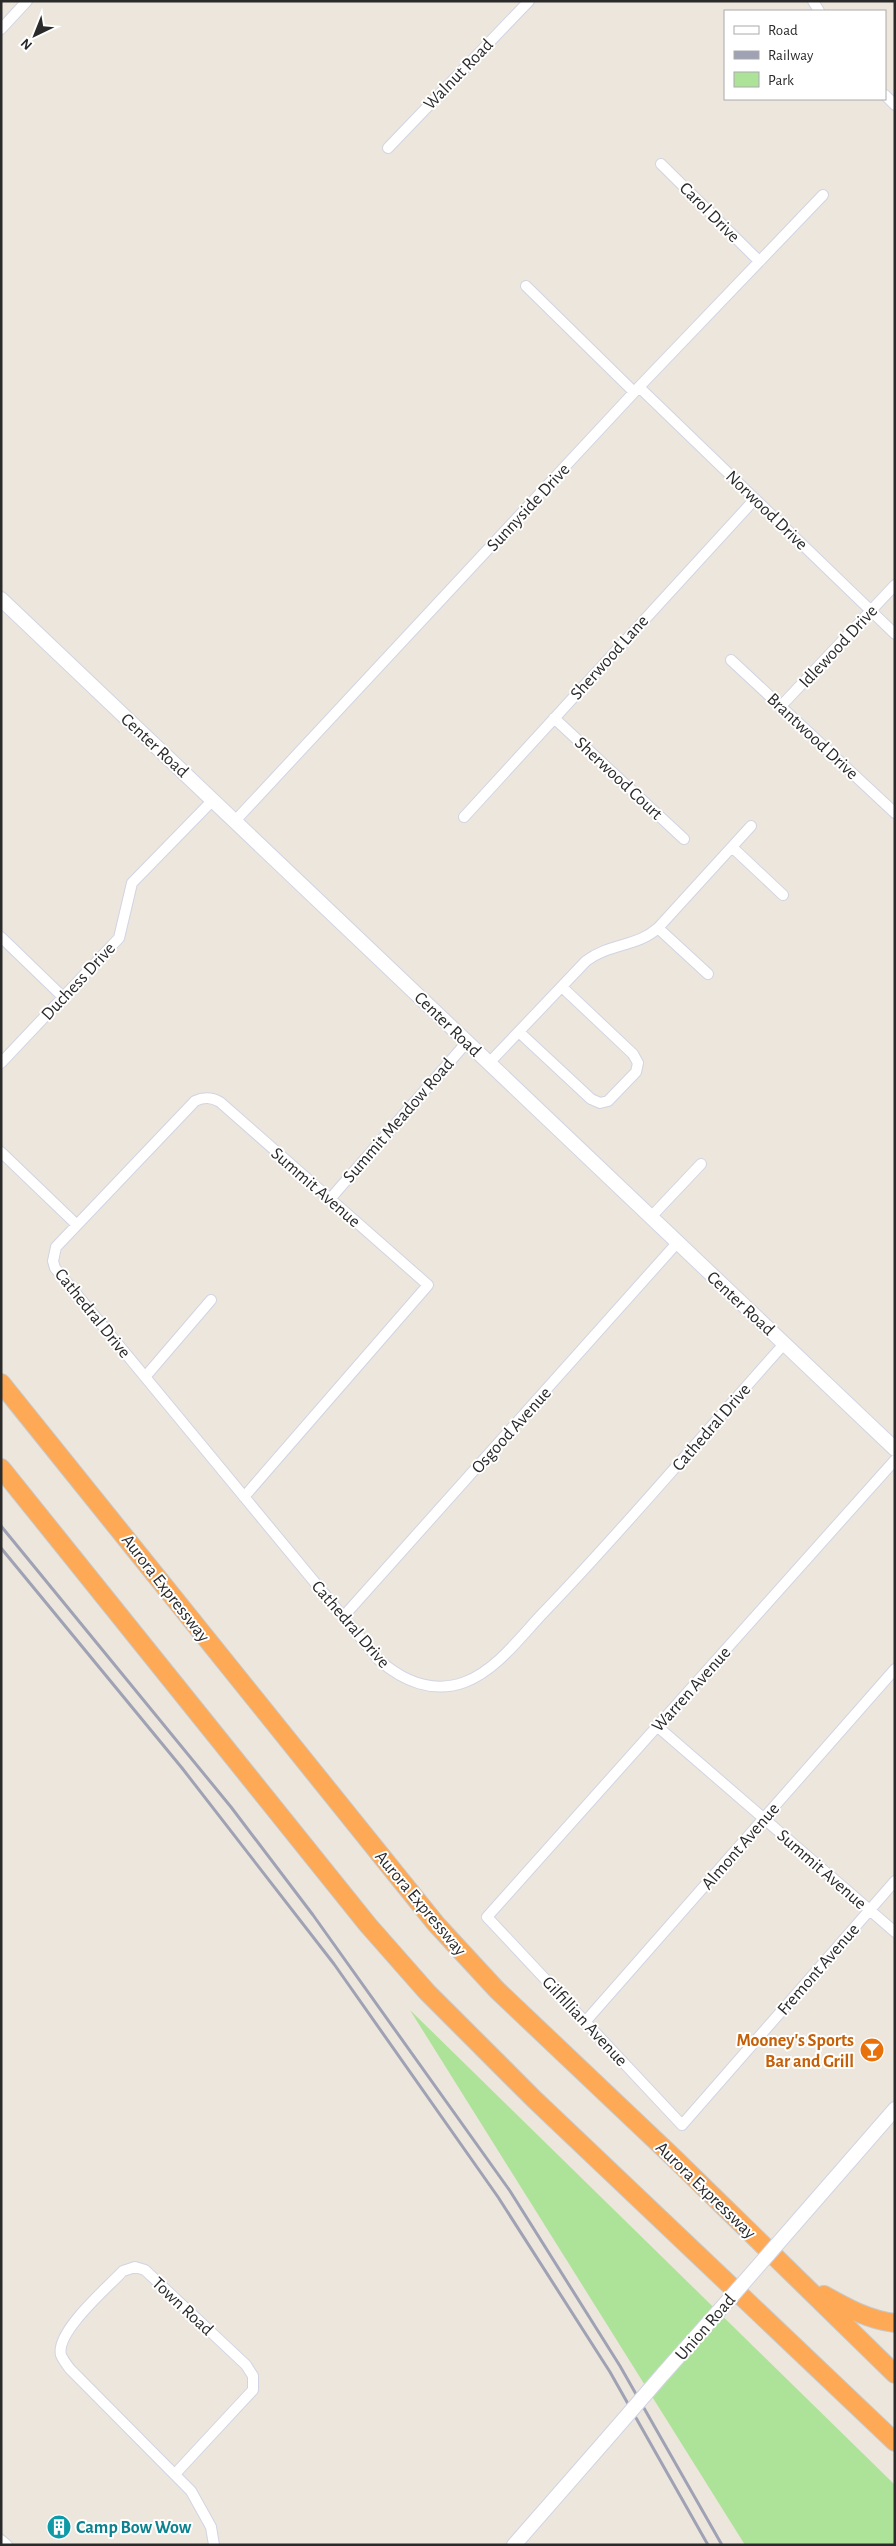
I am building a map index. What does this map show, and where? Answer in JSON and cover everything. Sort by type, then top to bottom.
[{"type":"highway","name":"Aurora Expressway","points":[[1,1383],[436,1924],[497,1990],[803,2283],[895,2374]]},
{"type":"highway","points":[[1,1468],[368,1925],[427,1992],[535,2100],[895,2442]]},
{"type":"highway","points":[[803,2283],[851,2310],[880,2322],[895,2323]]},
{"type":"main road","name":"Center Road","points":[[1,599],[895,1449]]},
{"type":"main road","name":"Union Road","points":[[514,2545],[895,2108]]},
{"type":"street","points":[[1,29],[27,1]]},
{"type":"street","name":"Walnut Road","points":[[388,148],[529,1]]},
{"type":"street","points":[[886,96],[895,105]]},
{"type":"street","name":"Carol Drive","points":[[661,164],[759,260]]},
{"type":"street","name":"Sunnyside Drive","points":[[235,821],[759,260],[823,195]]},
{"type":"street","name":"Norwood Drive","points":[[526,286],[755,499],[895,634]]},
{"type":"street","name":"Sherwood Lane","points":[[464,817],[755,499]]},
{"type":"street","name":"Idlewood Drive","points":[[782,706],[895,585]]},
{"type":"street","name":"Brantwood Drive","points":[[731,660],[895,813]]},
{"type":"street","name":"Sherwood Court","points":[[554,718],[684,839]]},
{"type":"street","name":"Duchess Drive","points":[[1,1062],[119,938],[132,883],[213,800]]},
{"type":"street","points":[[489,1063],[586,961],[600,951],[648,937],[658,928],[751,826]]},
{"type":"street","points":[[732,847],[783,895]]},
{"type":"street","points":[[658,928],[708,974]]},
{"type":"street","points":[[1,937],[63,997]]},
{"type":"street","points":[[519,1032],[591,1099],[600,1103],[608,1101],[636,1072],[638,1063],[633,1054],[562,987]]},
{"type":"street","name":"Summit Meadow Road","points":[[330,1199],[467,1042]]},
{"type":"street","name":"Summit Avenue","points":[[77,1225],[195,1101],[201,1098],[209,1098],[220,1102],[428,1285],[244,1497]]},
{"type":"street","points":[[1,1152],[77,1225]]},
{"type":"street","points":[[650,1218],[701,1164]]},
{"type":"street","name":"Cathedral Drive","points":[[77,1225],[56,1247],[53,1261],[55,1268],[379,1660],[401,1677],[418,1684],[434,1687],[464,1683],[477,1677],[492,1666],[576,1579],[784,1344]]},
{"type":"street","name":"Osgood Avenue","points":[[344,1617],[677,1243]]},
{"type":"street","points":[[145,1377],[211,1300]]},
{"type":"street","name":"Warren Avenue","points":[[486,1917],[895,1460]]},
{"type":"street","name":"Almont Avenue","points":[[585,2022],[895,1669]]},
{"type":"street","name":"Summit Avenue","points":[[658,1727],[895,1932]]},
{"type":"street","name":"Fremont Avenue","points":[[682,2126],[895,1881]]},
{"type":"street","name":"Gilfillian Avenue","points":[[486,1917],[682,2126]]},
{"type":"street","name":"Town Road","points":[[175,2474],[253,2390],[254,2376],[246,2365],[145,2270],[135,2267],[123,2271],[69,2329],[62,2341],[61,2355],[70,2369],[191,2491],[211,2527],[214,2545]]},
{"type":"street","points":[[1,2540],[7,2545]]},
{"type":"green space","points":[[410,2010],[895,2485],[895,2545],[745,2545]]},
{"type":"railway","points":[[1,1526],[231,1807],[313,1915],[510,2191],[620,2366],[722,2545]]},
{"type":"railway","points":[[1,1548],[182,1768],[334,1964],[498,2197],[610,2372],[708,2545]]},
{"type":"place","name":"Mooney's Sports Bar and Grill","points":[[872,2050]]},
{"type":"place","name":"Camp Bow Wow","points":[[59,2527]]}]
